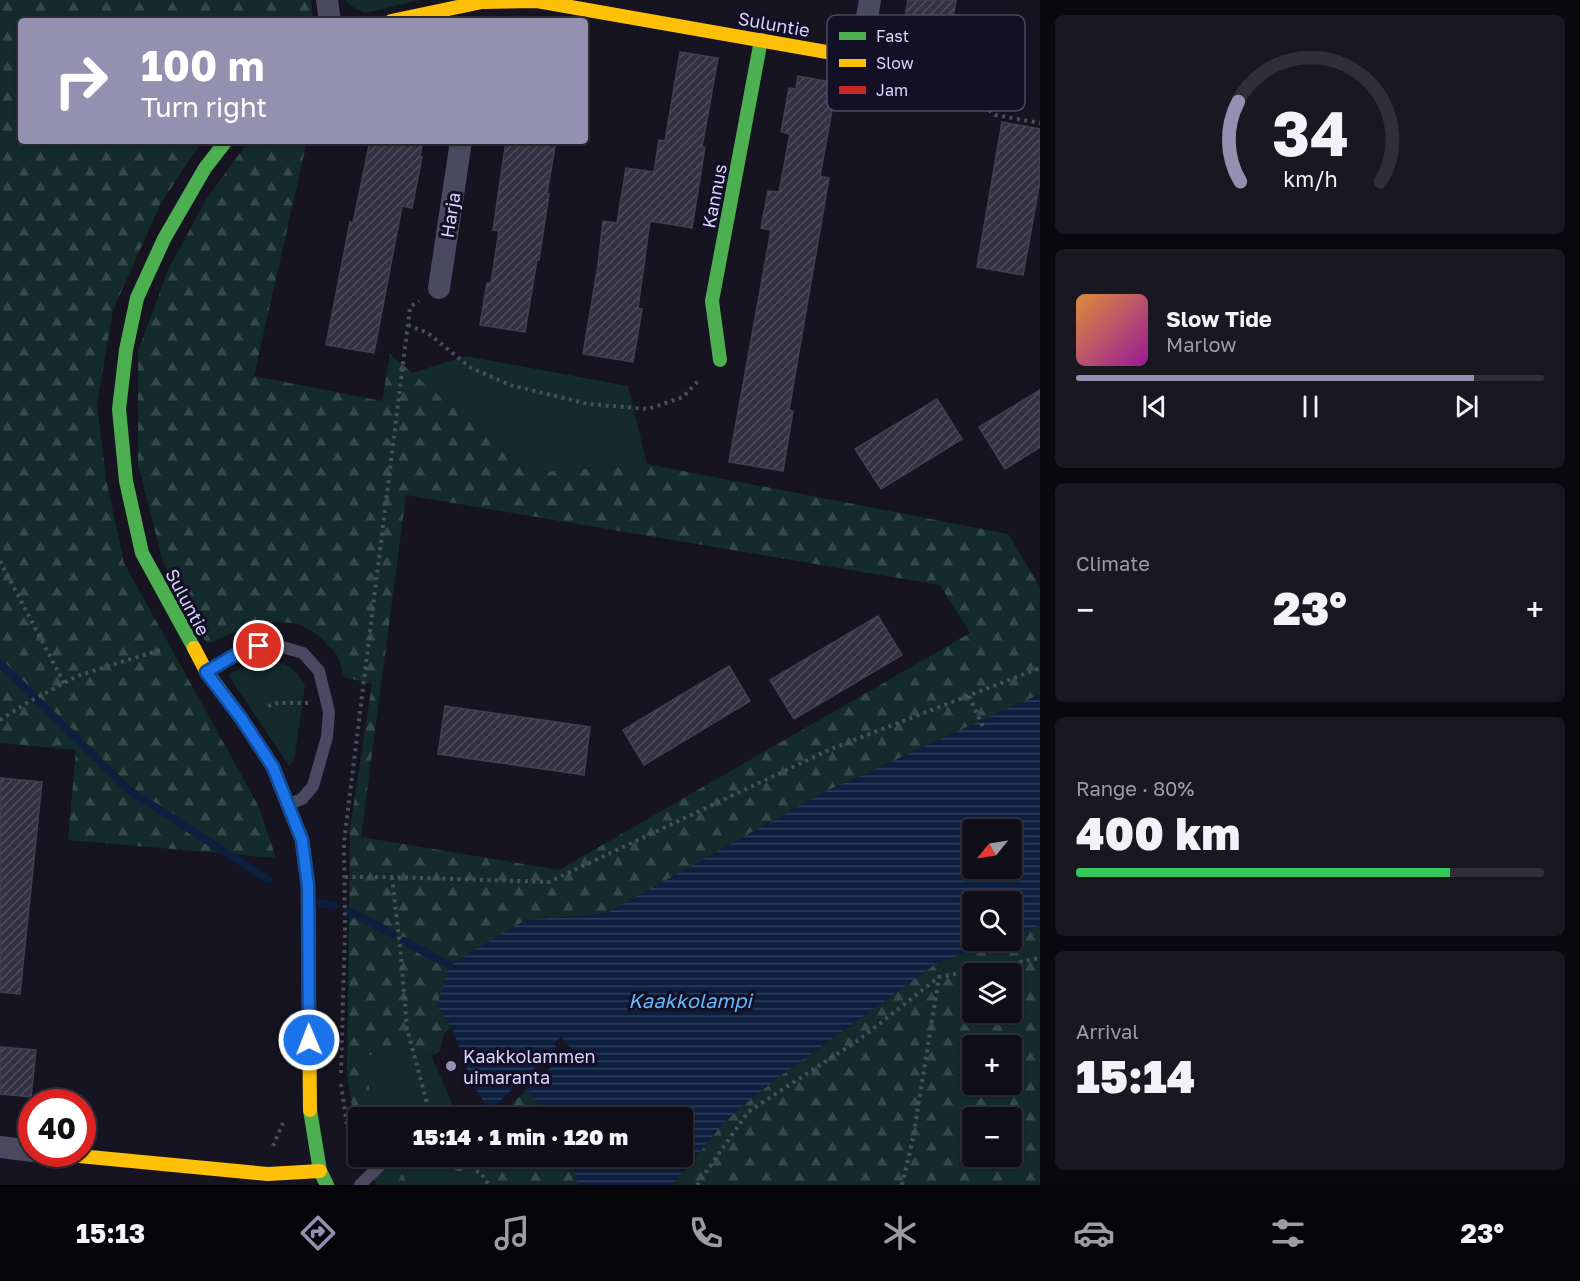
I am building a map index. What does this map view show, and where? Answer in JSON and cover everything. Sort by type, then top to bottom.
[{"type":"street","points":[[327,0],[330,18]]},
{"type":"street","points":[[867,15],[870,0]]},
{"type":"street","name":"Suluntie","points":[[418,18],[480,11],[537,1],[589,5],[827,52]]},
{"type":"street","name":"Kannus","points":[[720,360],[712,301],[761,40]]},
{"type":"street","name":"Suluntie","points":[[224,144],[205,168],[164,239],[137,298],[126,350],[119,409],[126,481],[142,553],[206,672],[241,718],[273,767],[302,840],[308,886],[310,1110],[320,1171],[327,1185]]},
{"type":"street","name":"Harja","points":[[439,288],[461,144]]},
{"type":"street","points":[[0,1148],[18,1150]]},
{"type":"street","points":[[96,1158],[268,1174],[320,1171]]},
{"type":"lane","points":[[206,672],[235,655],[259,646],[282,647],[303,653],[319,670],[329,712],[327,737],[313,786],[302,799],[288,804]]},
{"type":"lane","points":[[362,1184],[378,1167]]},
{"type":"path","points":[[990,111],[995,115],[1040,123]]},
{"type":"path","points":[[362,1184],[350,1145],[341,1084],[345,930],[344,842],[410,307],[439,288]]},
{"type":"path","points":[[408,325],[428,333],[471,368],[510,385],[588,404],[648,409],[683,397],[720,360]]},
{"type":"path","points":[[0,561],[64,682]]},
{"type":"path","points":[[0,720],[77,676],[165,648]]},
{"type":"path","points":[[345,877],[549,882],[831,749],[1040,668]]},
{"type":"path","points":[[969,696],[984,729]]},
{"type":"path","points":[[392,877],[407,1028],[428,1107]]},
{"type":"path","points":[[697,1185],[748,1112],[860,1039],[939,977],[1040,958]]},
{"type":"path","points":[[902,1185],[913,1138],[939,977]]},
{"type":"path","points":[[268,1174],[270,1152],[285,1117]]},
{"type":"green space","points":[[0,0],[311,0],[313,18],[18,18],[18,144],[202,144],[160,205],[113,310],[97,404],[106,479],[124,563],[259,807],[276,858],[68,840],[76,750],[0,743]]},
{"type":"green space","points":[[345,0],[420,0],[365,13]]},
{"type":"green space","points":[[247,144],[306,144],[254,376],[382,401],[390,354],[530,473],[647,464],[1008,534],[1040,587],[1040,694],[820,794],[607,914],[526,920],[449,965],[437,1006],[452,1028],[444,1033],[440,1052],[431,1055],[394,1051],[365,1056],[372,1107],[352,1107],[347,1076],[350,829],[372,684],[344,677],[334,651],[311,630],[297,624],[282,622],[252,626],[207,644],[163,562],[138,464],[138,351],[168,270],[207,198]],"holes":[[[406,495],[940,585],[970,633],[559,870],[361,837]]]},
{"type":"green space","points":[[466,356],[628,386],[647,464],[530,473],[412,373]]},
{"type":"green space","points":[[262,661],[288,666],[305,685],[295,754],[289,766],[228,675],[245,666]]},
{"type":"green space","points":[[1040,925],[1040,1185],[672,1185],[687,1167],[693,1167],[693,1160],[726,1120],[776,1079],[934,965],[972,951],[1022,951],[1022,932]]},
{"type":"green space","points":[[394,1051],[431,1055],[454,1107],[372,1107],[365,1056]]},
{"type":"green space","points":[[528,1088],[540,1107],[508,1107]]},
{"type":"green space","points":[[367,1167],[397,1167],[409,1185],[377,1185]]},
{"type":"green space","points":[[397,1167],[496,1167],[498,1169],[473,1185],[409,1185]]},
{"type":"green space","points":[[500,1167],[574,1167],[578,1185],[473,1185]]},
{"type":"water","name":"Kaakkolampi","points":[[1040,694],[1040,925],[1022,932],[1022,891],[962,891],[962,951],[972,951],[934,965],[776,1079],[726,1120],[693,1160],[693,1107],[540,1107],[528,1089],[508,1107],[486,1107],[472,1082],[452,1028],[437,1006],[449,965],[526,920],[607,913],[820,794]]},
{"type":"water","name":"Kaakkolampi","points":[[574,1167],[687,1167],[672,1185],[578,1185]]},
{"type":"pier","points":[[561,1037],[575,1052],[569,1059],[564,1055],[508,1107],[494,1107],[557,1048],[554,1044]]},
{"type":"building","points":[[908,0],[956,0],[954,15],[905,15]]},
{"type":"building","points":[[680,52],[718,58],[702,147],[705,147],[692,228],[650,221],[638,308],[642,309],[633,362],[583,354],[603,221],[617,223],[626,168],[654,172],[659,140],[665,141]]},
{"type":"building","points":[[798,76],[827,81],[827,111],[832,111],[820,176],[829,178],[789,410],[793,411],[783,471],[729,462],[771,230],[761,228],[768,191],[779,192],[790,134],[781,132],[789,88],[796,89]]},
{"type":"building","points":[[1002,122],[1040,129],[1040,181],[1023,275],[977,267]]},
{"type":"building","points":[[369,144],[422,144],[412,208],[402,206],[374,353],[326,345],[350,222],[353,223]]},
{"type":"building","points":[[506,144],[555,144],[539,260],[537,260],[525,332],[480,325],[487,283],[491,283],[499,231],[493,230]]},
{"type":"building","points":[[1040,390],[1040,447],[1005,469],[979,427]]},
{"type":"building","points":[[937,399],[962,439],[881,489],[855,449]]},
{"type":"building","points":[[878,616],[902,655],[794,719],[770,680]]},
{"type":"building","points":[[729,666],[750,701],[644,765],[623,730]]},
{"type":"building","points":[[445,706],[590,727],[584,775],[438,754]]},
{"type":"building","points":[[0,778],[42,782],[20,994],[0,992]]},
{"type":"building","points":[[0,1047],[36,1050],[32,1089],[18,1089],[18,1096],[0,1094]]},
{"type":"waterway","points":[[0,663],[127,789],[269,880]]},
{"type":"waterway","points":[[321,903],[334,905]]},
{"type":"waterway","points":[[349,911],[393,934]]},
{"type":"waterway","points":[[404,941],[449,965]]},
{"type":"traffic: fast","points":[[720,360],[712,301],[761,40]]},
{"type":"traffic: fast","points":[[194,648],[142,553],[126,481],[119,409],[126,350],[137,298],[164,239],[205,168],[224,144]]},
{"type":"traffic: fast","points":[[310,1110],[320,1171],[327,1185]]},
{"type":"traffic: slow","points":[[405,18],[482,2],[537,1],[827,52]]},
{"type":"traffic: slow","points":[[194,648],[206,671],[241,718],[273,767],[302,840],[308,886],[310,1110]]},
{"type":"traffic: slow","points":[[96,1158],[268,1174],[320,1171]]},
{"type":"place","name":"Kaakkolammen uimaranta","points":[[451,1066]]},
{"type":"route","points":[[259,646],[235,655],[206,672],[241,718],[273,767],[302,840],[308,886],[309,1040]]}]
